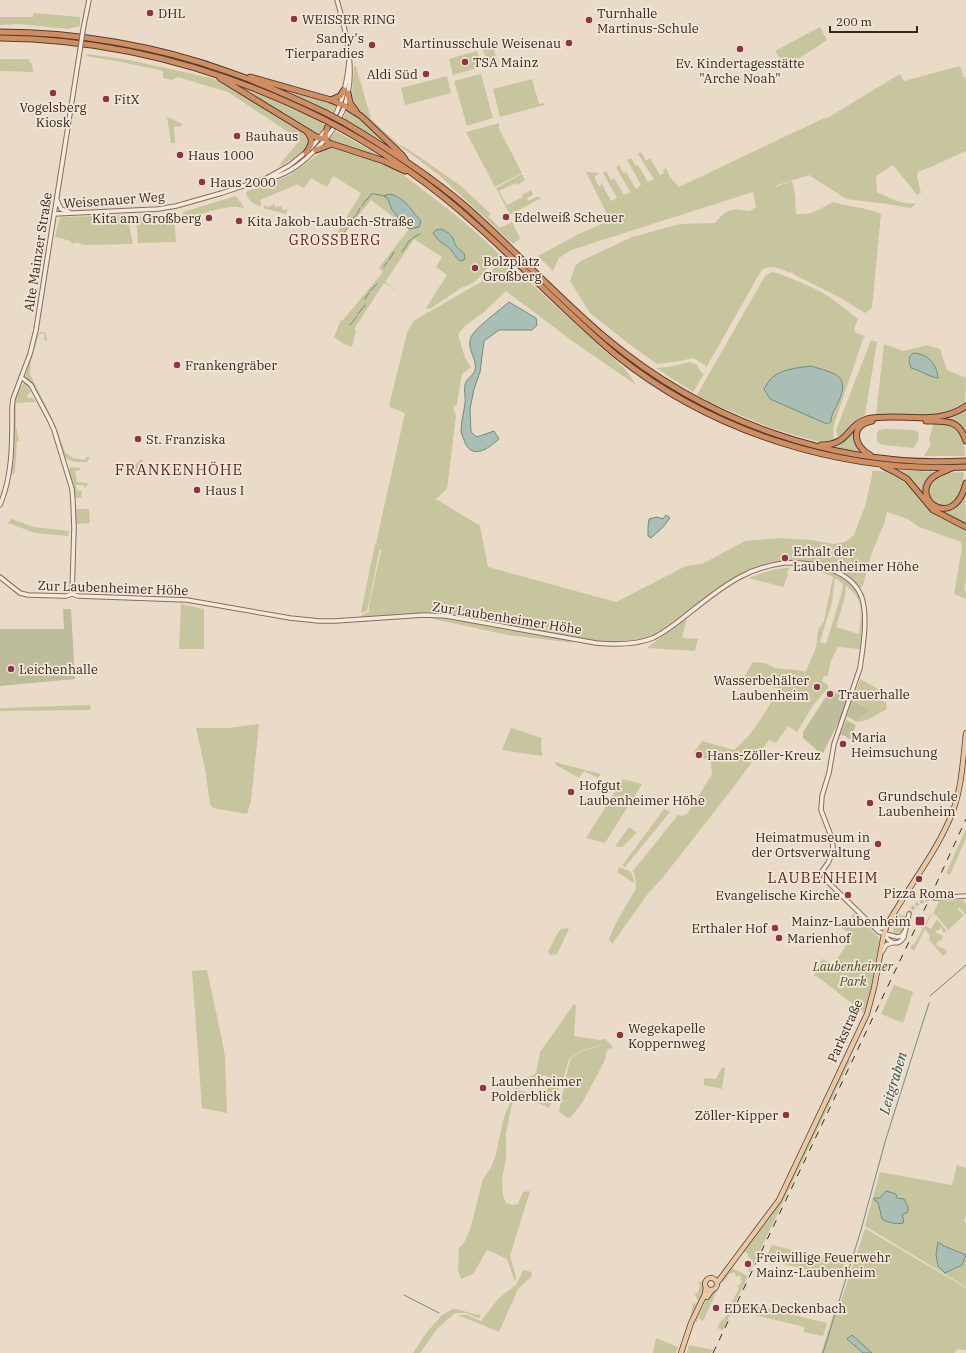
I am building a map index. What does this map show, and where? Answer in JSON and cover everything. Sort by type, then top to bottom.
[{"type":"highway","points":[[0,32],[49,34],[116,43],[184,58],[332,100],[360,116],[402,154],[407,162]]},
{"type":"highway","points":[[0,38],[49,40],[106,47],[157,57],[210,72],[263,91],[342,129],[375,148],[421,179],[474,222],[565,310],[608,348],[643,374],[690,403],[733,424],[768,438],[811,451],[876,464],[954,467]]},
{"type":"highway","points":[[228,71],[326,113],[407,162],[439,185],[464,206],[608,340],[661,379],[692,398],[755,427],[811,445],[874,457],[965,464]]},
{"type":"highway","points":[[210,72],[319,138],[326,139],[327,142],[332,144],[384,161],[421,179]]},
{"type":"highway","points":[[332,100],[346,92],[351,104],[360,116]]},
{"type":"highway","points":[[326,139],[325,136],[328,126]]},
{"type":"highway","points":[[304,129],[312,141],[306,153]]},
{"type":"highway","points":[[316,150],[332,144]]},
{"type":"highway","points":[[811,445],[836,443],[842,440],[860,421],[867,419],[939,416],[954,413],[966,406]]},
{"type":"highway","points":[[874,457],[862,450],[856,440],[860,427],[870,421],[947,421],[958,426],[966,441]]},
{"type":"highway","points":[[876,464],[907,479],[933,510],[966,527]]},
{"type":"highway","points":[[965,464],[938,474],[930,481],[926,493],[930,502],[940,508],[947,508],[951,507],[960,500],[966,483]]},
{"type":"main road","name":"Parkstraße","points":[[713,1279],[720,1275],[736,1256],[764,1222],[779,1200],[867,1014],[873,993],[884,934],[937,843],[953,811],[959,787],[966,733]]},
{"type":"main road","name":"Parkstraße","points":[[717,1283],[736,1256]]},
{"type":"main road","points":[[681,1353],[691,1323],[705,1294],[705,1284],[709,1278],[713,1279],[717,1283],[715,1288],[709,1293],[686,1340]]},
{"type":"main road","points":[[706,1287],[712,1290]]},
{"type":"street","name":"Alte Mainzer Straße","points":[[0,505],[8,483],[10,470],[13,399],[30,354],[36,330],[89,0]]},
{"type":"street","points":[[267,178],[279,176],[307,158],[326,139],[337,122],[351,77],[345,30],[337,0]]},
{"type":"street","points":[[267,178],[290,165],[306,153],[328,126],[342,105]]},
{"type":"street","name":"Weisenauer Weg","points":[[54,214],[145,210],[176,206],[267,178]]},
{"type":"street","points":[[56,199],[61,209],[74,213]]},
{"type":"street","points":[[21,377],[31,385],[54,430],[72,489],[74,502],[72,594]]},
{"type":"street","name":"Zur Laubenheimer Höhe","points":[[0,577],[20,593],[186,600],[290,618],[319,621],[424,615],[446,616],[596,643],[615,644],[640,642],[658,635],[667,630],[723,587],[747,574],[777,564],[785,563],[809,565],[838,573],[854,585],[862,599],[864,626],[860,668],[834,744],[829,773],[821,801],[822,814],[833,846],[831,857],[823,870]]},
{"type":"street","points":[[828,882],[817,878],[823,870],[828,882],[880,932],[899,937],[903,935],[905,931]]},
{"type":"street","points":[[934,898],[966,896]]},
{"type":"street","points":[[880,955],[888,944],[902,940],[909,914]]},
{"type":"street","points":[[875,928],[882,928],[888,925]]},
{"type":"street","points":[[884,934],[889,941],[892,942]]},
{"type":"green space","points":[[33,13],[80,17],[80,26],[68,29],[20,24],[0,25],[0,17],[33,17]]},
{"type":"green space","points":[[820,27],[827,40],[786,67],[775,51]]},
{"type":"green space","points":[[493,46],[498,64],[488,67],[483,49]]},
{"type":"green space","name":"TSA Mainz","points":[[477,51],[482,67],[453,75],[449,59]]},
{"type":"green space","points":[[87,54],[129,60],[211,78],[226,85],[308,134],[310,141],[301,152],[281,166],[280,164],[300,140],[228,92],[178,77],[172,80],[163,78],[163,71],[86,56]]},
{"type":"green space","points":[[0,59],[28,59],[32,64],[33,72],[0,71]]},
{"type":"green space","points":[[356,66],[371,119],[399,145],[405,147],[461,186],[491,214],[488,216],[500,228],[512,222],[520,238],[517,242],[516,241],[513,244],[440,176],[397,145],[353,104],[352,94],[354,67]]},
{"type":"green space","points":[[960,66],[964,78],[966,77],[966,151],[918,172],[917,177],[921,193],[917,195],[893,165],[876,176],[877,192],[901,202],[911,204],[916,203],[911,208],[846,199],[809,175],[775,186],[776,187],[792,181],[795,195],[796,214],[807,214],[833,202],[881,214],[872,308],[865,313],[841,298],[795,275],[792,272],[790,273],[770,267],[762,270],[706,368],[705,365],[693,358],[657,364],[590,313],[570,281],[575,266],[581,261],[632,237],[680,224],[715,223],[723,214],[730,210],[750,211],[756,207],[753,192],[571,250],[559,258],[553,271],[538,256],[577,235],[610,220],[585,170],[587,172],[600,173],[594,177],[599,186],[602,184],[611,201],[617,198],[603,173],[606,171],[611,180],[614,178],[624,195],[630,192],[616,167],[619,165],[623,173],[626,172],[636,189],[641,185],[627,160],[631,158],[636,166],[638,165],[648,182],[654,179],[638,154],[641,152],[646,161],[650,158],[660,175],[664,173],[663,170],[666,168],[670,177],[679,187],[829,117],[900,74],[904,81]]},
{"type":"green space","points":[[481,74],[493,118],[467,126],[454,81]]},
{"type":"green space","points":[[447,76],[451,93],[405,105],[401,88]]},
{"type":"green space","points":[[532,79],[539,104],[544,103],[544,105],[500,117],[493,89]]},
{"type":"green space","points":[[234,84],[280,102],[321,122],[325,126],[320,134],[317,135]]},
{"type":"green space","points":[[280,88],[335,103],[336,106],[333,112]]},
{"type":"green space","points":[[348,109],[351,110],[389,145],[343,118]]},
{"type":"green space","points":[[167,117],[183,124],[181,126],[174,127],[175,143],[171,143]]},
{"type":"green space","points":[[499,123],[499,129],[522,173],[495,187],[466,132]]},
{"type":"green space","points":[[336,131],[382,158],[331,142],[330,138]]},
{"type":"green space","points":[[330,146],[381,161],[401,173],[449,210],[484,240],[501,256],[497,262],[490,265],[473,283],[461,288],[430,309],[426,308],[447,275],[436,267],[442,257],[414,239],[385,282],[399,292],[384,283],[354,329],[356,330],[352,347],[344,344],[334,337],[341,320],[342,321],[383,272],[379,268],[409,229],[371,200],[341,237],[336,235],[361,193],[333,176],[327,187],[311,178],[304,188],[298,184],[260,200],[260,207],[252,202],[246,194],[247,191],[290,175]]},
{"type":"green space","points":[[522,174],[525,180],[517,185],[516,183],[499,191],[507,205],[523,197],[522,195],[531,190],[533,195],[527,198],[528,201],[536,197],[541,198],[510,215],[496,188]]},
{"type":"green space","points":[[236,196],[245,209],[235,207],[220,209],[195,217],[188,216],[184,219],[183,224],[181,222],[183,212]]},
{"type":"green space","points":[[278,199],[283,210],[288,209],[286,214],[263,208],[266,205],[267,207],[273,205],[273,201],[275,207],[281,206]]},
{"type":"green space","points":[[127,215],[133,244],[85,245],[76,242],[74,244],[67,240],[55,237],[61,217]]},
{"type":"green space","points":[[174,215],[176,242],[138,243],[136,217]]},
{"type":"green space","points":[[505,260],[626,370],[636,385],[571,340],[506,291],[484,312],[466,325],[458,334],[465,358],[471,367],[462,374],[457,404],[453,408],[456,416],[447,489],[435,500],[438,500],[480,526],[488,567],[616,602],[686,566],[702,564],[745,541],[781,538],[811,540],[834,544],[845,542],[854,535],[865,506],[872,471],[884,471],[898,478],[910,488],[931,512],[966,531],[966,580],[964,589],[966,592],[966,599],[954,594],[962,547],[961,542],[919,527],[908,519],[887,512],[884,524],[872,552],[863,585],[860,588],[846,575],[831,567],[793,560],[785,561],[749,572],[706,597],[673,624],[658,634],[634,641],[610,643],[450,614],[414,613],[360,617],[376,610],[369,611],[369,605],[381,551],[380,548],[367,611],[361,613],[375,544],[381,545],[376,543],[405,413],[390,407],[389,405],[408,330],[415,320],[481,282],[497,265]]},
{"type":"green space","points":[[772,272],[777,273],[807,285],[828,296],[858,319],[854,329],[856,333],[865,336],[833,428],[834,439],[815,441],[771,428],[706,401],[697,395],[765,276]],"holes":[[[811,366],[840,398],[831,415],[831,422]]]},
{"type":"green space","points":[[41,332],[46,333],[47,341],[44,340],[45,334],[39,334],[31,360],[30,374],[55,424],[65,452],[73,458],[85,460],[86,457],[90,457],[87,462],[71,461],[64,456],[46,408],[35,388],[26,378],[38,334]]},
{"type":"green space","points":[[871,340],[877,342],[865,415],[853,422],[838,438],[836,430]]},
{"type":"green space","points":[[884,344],[903,351],[926,345],[940,349],[947,370],[966,378],[965,402],[949,411],[935,415],[876,415]],"holes":[[[933,364],[935,378],[930,375],[911,368]]]},
{"type":"green space","points":[[690,362],[697,365],[704,374],[693,392],[656,368],[668,367]]},
{"type":"green space","points":[[24,383],[27,384],[31,392],[27,395],[28,398],[33,398],[36,402],[16,403],[16,427],[19,441],[17,441],[15,473],[11,475],[13,453],[13,405],[19,389]]},
{"type":"green space","points":[[966,407],[966,436],[957,423],[948,420],[873,420],[863,423],[869,420],[931,419]]},
{"type":"green space","points":[[942,421],[959,428],[963,437],[965,456],[924,456],[931,444],[929,440],[934,422]]},
{"type":"green space","points":[[862,423],[856,443],[862,452],[830,446],[856,426]]},
{"type":"green space","points":[[879,430],[914,430],[918,432],[918,440],[913,448],[883,445],[877,442],[877,433]]},
{"type":"green space","points":[[140,460],[143,460],[143,472],[140,475],[133,467]]},
{"type":"green space","points":[[70,467],[80,468],[80,470],[75,471],[77,482],[88,483],[86,487],[84,487],[84,485],[76,485],[77,490],[82,491],[81,498],[75,498],[69,472]]},
{"type":"green space","points":[[896,470],[939,472],[932,477],[926,498]]},
{"type":"green space","points":[[964,472],[963,486],[956,502],[943,507],[934,504],[931,501],[929,498],[929,490],[931,483],[934,480],[943,474]]},
{"type":"green space","points":[[965,492],[966,525],[936,509],[946,510],[954,507],[958,504]]},
{"type":"green space","points":[[76,509],[89,509],[90,523],[76,524]]},
{"type":"green space","points":[[11,519],[34,527],[69,531],[68,536],[35,533],[8,523]]},
{"type":"green space","points":[[793,566],[814,567],[839,577],[849,584],[856,592],[860,601],[862,612],[860,649],[838,647],[830,663],[828,676],[824,676],[822,681],[828,685],[828,688],[814,704],[797,732],[788,726],[776,743],[769,740],[664,876],[647,895],[612,944],[609,939],[618,919],[636,889],[633,871],[678,815],[682,816],[688,813],[712,774],[711,762],[693,754],[702,741],[734,750],[754,729],[779,689],[743,679],[753,662],[765,663],[775,668],[806,671],[816,648],[818,630],[824,621],[833,577],[819,571]],"holes":[[[835,578],[843,584],[826,644],[820,642],[832,602]],[[846,586],[852,591],[859,602],[861,613],[859,634],[836,627],[845,597]]]},
{"type":"green space","points":[[785,568],[789,569],[787,571],[788,575],[783,587],[748,578],[771,570]]},
{"type":"green space","points":[[181,604],[204,609],[204,649],[179,649]]},
{"type":"green space","points":[[63,609],[71,609],[75,679],[0,686],[0,629],[64,629]]},
{"type":"green space","points":[[429,617],[551,636],[574,643],[508,635]]},
{"type":"green space","points":[[687,618],[682,638],[698,639],[695,651],[648,648],[648,647]]},
{"type":"green space","points":[[860,679],[880,690],[885,690],[886,699],[883,702],[886,702],[887,709],[868,720],[859,722],[855,721],[868,712],[869,709],[853,700]]},
{"type":"green space","points":[[831,689],[847,700],[841,717],[823,753],[819,752],[803,738],[803,732]]},
{"type":"green space","points":[[852,700],[869,709],[868,712],[855,721],[847,716]]},
{"type":"green space","points":[[90,705],[91,710],[0,711],[0,708]]},
{"type":"green space","points":[[846,720],[856,725],[850,739],[846,736],[840,735]]},
{"type":"green space","points":[[259,724],[251,801],[247,814],[213,808],[210,804],[205,768],[196,728],[228,728]]},
{"type":"green space","points":[[511,728],[542,738],[542,756],[502,750]]},
{"type":"green space","points":[[555,762],[601,774],[598,778],[584,771],[579,778],[556,765]]},
{"type":"green space","points":[[623,779],[642,784],[605,843],[586,838]]},
{"type":"green space","points":[[664,809],[670,812],[625,867],[622,866]]},
{"type":"green space","points":[[629,827],[637,832],[623,847],[617,847],[616,845]]},
{"type":"green space","points":[[966,829],[966,838],[950,875],[946,873]]},
{"type":"green space","points":[[619,867],[630,871],[634,883],[617,872]]},
{"type":"green space","points":[[963,900],[966,904],[966,915],[959,907],[958,909],[964,915],[948,930],[936,915],[933,914],[939,901]]},
{"type":"green space","name":"Laubenheimer Park","points":[[854,913],[880,939],[871,988],[864,1013],[818,977],[814,976],[822,959],[834,964],[852,936],[842,928]]},
{"type":"green space","points":[[897,914],[906,916],[902,931],[896,934],[893,930]]},
{"type":"green space","points":[[930,915],[935,917],[931,916],[926,926],[931,929],[937,919],[947,932],[943,932],[940,927],[940,930],[935,932],[943,936],[941,941],[939,940],[936,945],[944,948],[947,952],[943,956],[929,940],[930,936],[925,929],[914,951],[910,948],[912,944],[914,945]]},
{"type":"green space","points":[[561,929],[569,929],[557,954],[549,954],[548,952],[557,934]]},
{"type":"green space","points":[[207,970],[225,1057],[227,1113],[202,1108],[192,971]]},
{"type":"green space","points":[[894,985],[913,992],[903,1023],[881,1014]]},
{"type":"green space","points":[[574,1004],[576,1005],[574,1036],[600,1040],[605,1039],[613,1047],[611,1049],[609,1048],[607,1051],[605,1060],[582,1103],[571,1117],[568,1118],[559,1111],[571,1058],[582,1051],[606,1044],[582,1050],[570,1058],[562,1083],[549,1108],[514,1096],[513,1093],[518,1090],[545,1096],[551,1078],[544,1075],[513,1092],[520,1082],[536,1073],[540,1052]]},
{"type":"green space","points":[[847,1059],[850,1061],[750,1272],[748,1271],[753,1260],[743,1251],[766,1222],[777,1205]]},
{"type":"green space","points":[[722,1067],[725,1068],[722,1089],[704,1085],[704,1078],[716,1079]]},
{"type":"green space","points":[[513,1096],[506,1133],[506,1158],[502,1180],[503,1196],[506,1203],[512,1205],[518,1204],[523,1192],[530,1191],[510,1256],[516,1277],[515,1281],[507,1259],[487,1250],[473,1274],[461,1279],[458,1270],[459,1248],[464,1243],[470,1230],[483,1179],[495,1158],[504,1117]]},
{"type":"green space","points":[[957,1165],[966,1168],[966,1214],[964,1222],[966,1223],[966,1287],[865,1226],[880,1172],[952,1185]],"holes":[[[880,1198],[900,1199],[903,1214],[899,1224],[882,1219],[878,1202],[874,1200]],[[938,1242],[965,1255],[958,1268],[953,1269],[936,1254]]]},
{"type":"green space","points":[[865,1229],[966,1288],[966,1350],[958,1349],[954,1353],[872,1353],[852,1335],[847,1339],[863,1353],[821,1353],[836,1306],[839,1307]]},
{"type":"green space","points":[[772,1245],[844,1263],[845,1266],[842,1279],[765,1259]]},
{"type":"green space","points":[[732,1268],[748,1276],[723,1330],[717,1328],[722,1319],[724,1320],[727,1312],[725,1311],[728,1311],[729,1307],[727,1306],[730,1306],[739,1288],[737,1285],[740,1285],[742,1280],[738,1275],[737,1277],[735,1276],[736,1274],[733,1272],[727,1277],[729,1278],[724,1281],[725,1283],[722,1281]]},
{"type":"green space","points":[[525,1270],[531,1272],[532,1276],[518,1289],[499,1332],[458,1315],[467,1315],[481,1321],[499,1298],[516,1285],[523,1271]]},
{"type":"green space","points":[[702,1281],[705,1290],[689,1323],[693,1303],[696,1304],[698,1300],[695,1295],[698,1293],[700,1284],[698,1283]]},
{"type":"green space","points":[[713,1290],[717,1291],[703,1321],[699,1319],[702,1311],[696,1323],[696,1320]]},
{"type":"green space","points":[[744,1303],[827,1323],[823,1336],[804,1332],[804,1327],[746,1313],[740,1310]]},
{"type":"green space","points":[[453,1309],[481,1315],[478,1318],[466,1313],[455,1313],[437,1329],[420,1353],[413,1353],[427,1332],[442,1315]]},
{"type":"green space","points":[[656,1338],[678,1347],[676,1353],[653,1353]]},
{"type":"green space","points":[[689,1345],[714,1350],[710,1353],[687,1353]]},
{"type":"shaded area","points":[[391,194],[402,199],[421,221],[419,227],[409,229],[397,219],[398,217],[392,210],[388,199],[384,196]]},
{"type":"shaded area","points":[[440,229],[447,232],[452,237],[456,245],[464,253],[464,260],[461,261],[458,259],[452,251],[433,233]]},
{"type":"shaded area","points":[[509,302],[536,318],[537,325],[532,330],[499,330],[484,341],[480,372],[474,389],[470,409],[471,432],[477,437],[494,431],[499,439],[485,449],[475,452],[467,446],[461,431],[465,403],[465,384],[474,372],[475,366],[470,346],[471,337],[478,328]]},
{"type":"shaded area","points":[[914,353],[924,355],[934,364],[938,378],[911,368],[909,357]]},
{"type":"shaded area","points":[[811,366],[834,374],[842,381],[843,387],[841,395],[832,415],[831,422],[827,424],[770,399],[764,389],[769,381],[777,374],[794,368]]},
{"type":"shaded area","points":[[666,515],[670,518],[663,527],[651,538],[648,536],[649,519],[657,517],[663,519]]},
{"type":"shaded area","points":[[886,1191],[896,1194],[897,1198],[904,1199],[908,1207],[908,1212],[903,1214],[903,1223],[897,1224],[882,1219],[878,1202],[874,1200],[874,1198],[880,1198]]},
{"type":"shaded area","points":[[938,1242],[966,1255],[962,1265],[945,1273],[938,1266],[936,1254]]},
{"type":"shaded area","points":[[852,1335],[872,1353],[863,1353],[847,1339]]},
{"type":"waterway","points":[[367,200],[371,194],[374,194]]},
{"type":"waterway","points":[[375,194],[384,196]]},
{"type":"waterway","points":[[362,206],[366,200]]},
{"type":"waterway","points":[[357,214],[360,208]]},
{"type":"waterway","points":[[352,220],[356,215]]},
{"type":"waterway","points":[[348,228],[351,222]]},
{"type":"waterway","points":[[343,234],[347,229]]},
{"type":"waterway","points":[[411,240],[420,234]]},
{"type":"waterway","points":[[402,252],[410,240]]},
{"type":"waterway","points":[[389,260],[394,252]]},
{"type":"waterway","points":[[384,267],[387,262]]},
{"type":"waterway","points":[[370,291],[377,284]]},
{"type":"waterway","points":[[365,299],[369,293]]},
{"type":"waterway","points":[[358,314],[365,305]]},
{"type":"waterway","points":[[350,325],[357,316]]},
{"type":"waterway","name":"Leitgraben","points":[[930,996],[966,965]]},
{"type":"waterway","name":"Leitgraben","points":[[823,1353],[861,1230],[885,1142],[929,1003]]},
{"type":"waterway","points":[[404,1295],[439,1313]]},
{"type":"tunnel","points":[[909,914],[911,910],[920,903],[935,898]]},
{"type":"railway","points":[[713,1353],[966,819]]},
{"type":"place","name":"DHL","points":[[150,13]]},
{"type":"place","name":"WEISSER RING","points":[[294,19]]},
{"type":"place","name":"Turnhalle Martinus-Schule","points":[[589,20]]},
{"type":"place","name":"Martinusschule Weisenau","points":[[569,43]]},
{"type":"place","name":"Sandy's Tierparadies","points":[[372,45]]},
{"type":"place","name":"Ev. Kindertagesstätte \"Arche Noah\"","points":[[740,49]]},
{"type":"place","name":"TSA Mainz","points":[[465,62]]},
{"type":"place","name":"Aldi Süd","points":[[426,74]]},
{"type":"place","name":"Vogelsberg Kiosk","points":[[53,93]]},
{"type":"place","name":"FitX","points":[[106,99]]},
{"type":"place","name":"Bauhaus","points":[[237,136]]},
{"type":"place","name":"Haus 1000","points":[[180,155]]},
{"type":"place","name":"Haus 2000","points":[[202,182]]},
{"type":"place","name":"Edelweiß Scheuer","points":[[506,217]]},
{"type":"place","name":"Kita am Großberg","points":[[209,218]]},
{"type":"place","name":"Kita Jakob-Laubach-Straße","points":[[239,221]]},
{"type":"place","name":"Bolzplatz Großberg","points":[[475,268]]},
{"type":"place","name":"Frankengräber","points":[[177,365]]},
{"type":"place","name":"St. Franziska","points":[[138,439]]},
{"type":"place","name":"Haus I","points":[[197,490]]},
{"type":"place","name":"Erhalt der Laubenheimer Höhe","points":[[785,558]]},
{"type":"place","name":"Leichenhalle","points":[[11,669]]},
{"type":"place","name":"Wasserbehälter Laubenheim","points":[[817,687]]},
{"type":"place","name":"Trauerhalle","points":[[830,694]]},
{"type":"place","name":"Maria Heimsuchung","points":[[843,744]]},
{"type":"place","name":"Hans-Zöller-Kreuz","points":[[699,755]]},
{"type":"place","name":"Hofgut Laubenheimer Höhe","points":[[571,792]]},
{"type":"place","name":"Grundschule Laubenheim","points":[[870,803]]},
{"type":"place","name":"Heimatmuseum in der Ortsverwaltung","points":[[878,844]]},
{"type":"place","name":"Pizza Roma","points":[[919,879]]},
{"type":"place","name":"Evangelische Kirche","points":[[848,895]]},
{"type":"place","name":"Mainz-Laubenheim","points":[[920,921]]},
{"type":"place","name":"Erthaler Hof","points":[[775,928]]},
{"type":"place","name":"Marienhof","points":[[779,938]]},
{"type":"place","name":"Wegekapelle Koppernweg","points":[[620,1035]]},
{"type":"place","name":"Laubenheimer Polderblick","points":[[483,1088]]},
{"type":"place","name":"Zöller-Kipper","points":[[786,1115]]},
{"type":"place","name":"Freiwillige Feuerwehr Mainz-Laubenheim","points":[[748,1264]]},
{"type":"place","name":"EDEKA Deckenbach","points":[[716,1308]]},
{"type":"district","name":"GROSSBERG","points":[[335,240]]},
{"type":"district","name":"FRANKENHÖHE","points":[[179,469]]},
{"type":"district","name":"LAUBENHEIM","points":[[823,877]]}]
